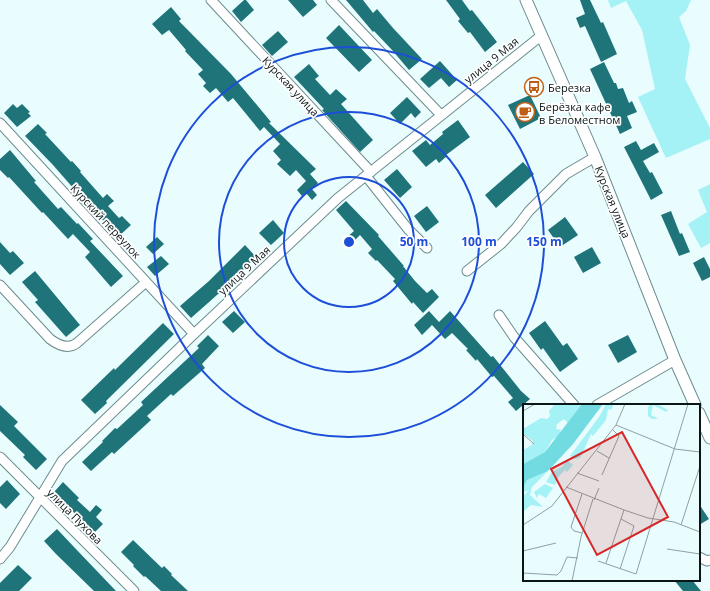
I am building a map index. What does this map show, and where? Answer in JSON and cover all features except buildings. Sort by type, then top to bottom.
[{"type":"street","name":"Курская улица","points":[[210,0],[368,174],[408,229],[427,248]]},
{"type":"street","points":[[331,0],[441,115]]},
{"type":"street","name":"Курская улица","points":[[526,0],[595,157],[675,360],[695,404]]},
{"type":"street","name":"улица 9 Мая","points":[[0,559],[10,547],[62,461],[338,198],[542,35]]},
{"type":"street","name":"Курский переулок","points":[[0,123],[194,334]]},
{"type":"street","points":[[467,271],[501,244],[529,211],[566,174],[595,157]]},
{"type":"street","points":[[0,285],[50,339],[57,344],[68,346],[77,343],[146,282]]},
{"type":"street","points":[[499,315],[514,337],[573,404]]},
{"type":"street","points":[[599,404],[675,360]]},
{"type":"street","points":[[700,415],[710,438]]},
{"type":"street","name":"улица Пухова","points":[[0,457],[134,591]]},
{"type":"street","points":[[700,558],[707,561],[710,560]]},
{"type":"shaded area","points":[[608,0],[691,0],[686,11],[679,17],[690,45],[685,79],[710,128],[710,139],[666,158],[638,97],[655,89],[642,30],[626,1],[611,8]]},
{"type":"shaded area","points":[[710,184],[710,243],[701,248],[688,224],[707,212],[698,190]]},
{"type":"place","name":"Березка","points":[[534,87]]},
{"type":"place","name":"Берёзка кафе в Беломестном","points":[[525,112]]}]
